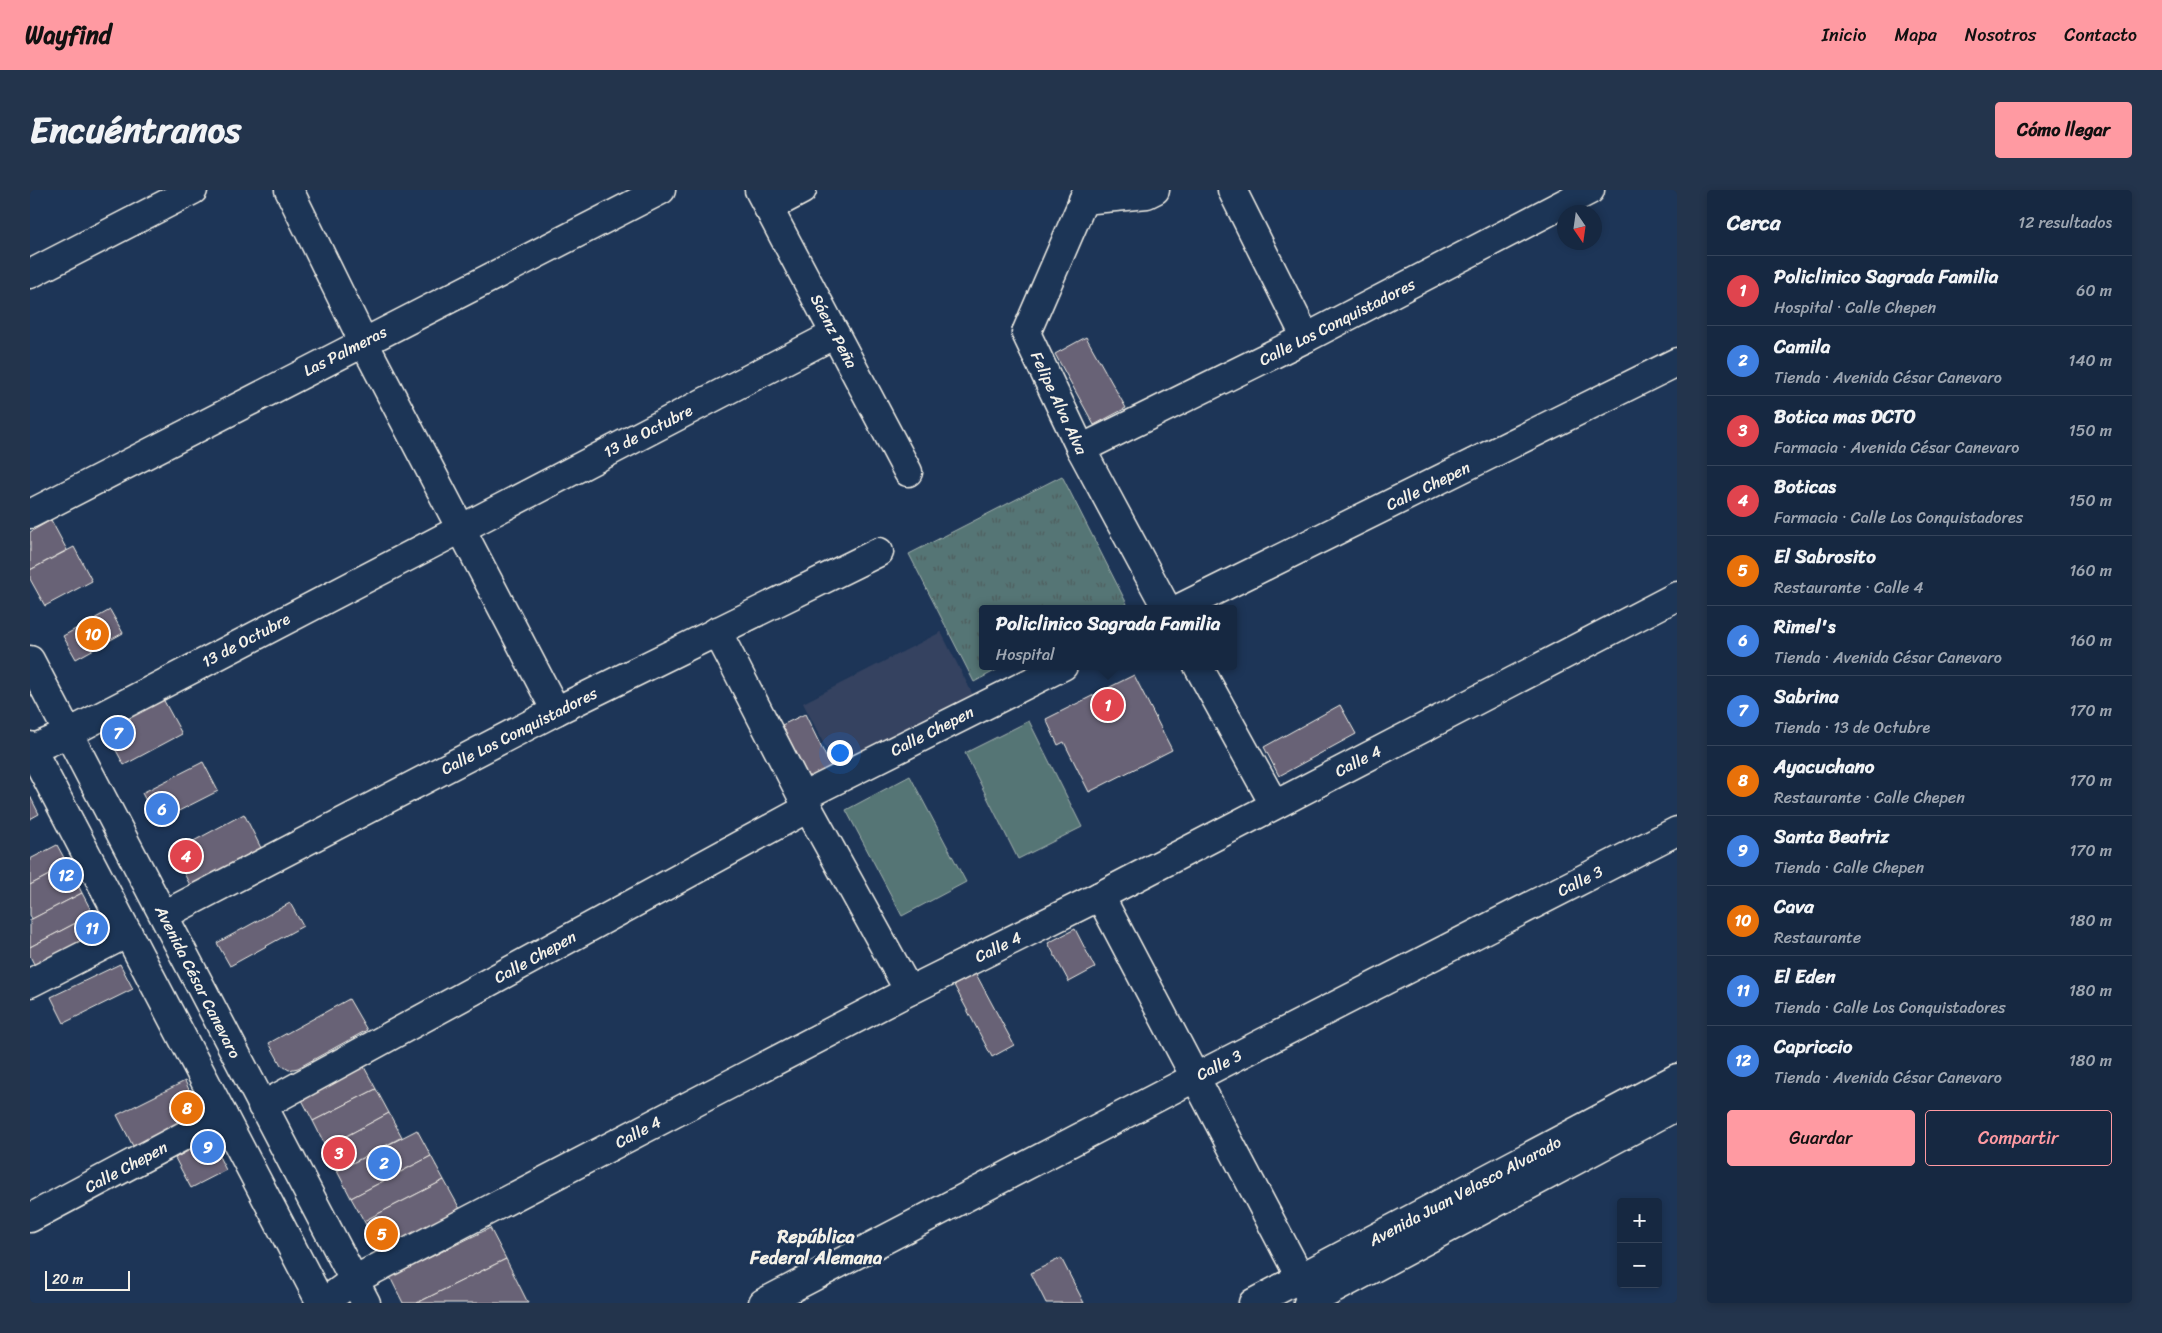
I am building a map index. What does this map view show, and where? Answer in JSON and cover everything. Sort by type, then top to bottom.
[{"type":"street","points":[[30,274],[193,190]]},
{"type":"street","points":[[289,190],[363,341],[556,711]]},
{"type":"street","name":"Las Palmeras","points":[[30,514],[363,341],[661,190]]},
{"type":"street","points":[[763,199],[802,190]]},
{"type":"street","points":[[1086,195],[1147,194],[1154,190]]},
{"type":"street","points":[[1232,190],[1306,338]]},
{"type":"street","name":"Calle Los Conquistadores","points":[[1081,449],[1306,338],[1590,190]]},
{"type":"street","name":"Felipe Alva Alva","points":[[1086,195],[1026,333],[1081,449],[1165,605]]},
{"type":"street","name":"Sáenz Peña","points":[[763,199],[908,472]]},
{"type":"street","name":"13 de Octubre","points":[[31,749],[67,734],[836,334]]},
{"type":"street","name":"Calle Chepen","points":[[1186,605],[1677,362]]},
{"type":"street","name":"Calle Los Conquistadores","points":[[164,915],[556,711],[878,552]]},
{"type":"street","name":"Calle 4","points":[[322,1303],[360,1292],[909,991],[1100,896],[1677,596]]},
{"type":"street","points":[[717,631],[805,802],[909,991]]},
{"type":"street","name":"Avenida César Canevaro","points":[[30,660],[360,1292]]},
{"type":"street","name":"Calle Chepen","points":[[262,1106],[805,802],[1055,670]]},
{"type":"street","points":[[1200,670],[1274,804]]},
{"type":"street","points":[[31,749],[322,1303]]},
{"type":"street","name":"Calle 3","points":[[763,1303],[1196,1077],[1677,831]]},
{"type":"street","points":[[1100,896],[1196,1077],[1307,1294]]},
{"type":"street","points":[[30,983],[128,933]]},
{"type":"street","name":"Avenida Juan Velasco Alvarado","points":[[1307,1294],[1677,1078]]},
{"type":"street","name":"Avenida Juan Velasco Alvarado","points":[[1254,1303],[1307,1294],[1677,1106]]},
{"type":"street","name":"Calle Chepen","points":[[30,1218],[223,1115]]},
{"type":"shaded area","points":[[941,632],[975,699],[837,770],[803,703]]},
{"type":"green space","points":[[1062,476],[1127,604],[979,605],[979,670],[996,670],[974,682],[909,554]]},
{"type":"green space","points":[[1029,721],[1082,827],[1018,859],[965,753]]},
{"type":"green space","points":[[910,776],[966,882],[902,916],[846,810]]},
{"type":"building","points":[[1086,337],[1126,408],[1094,425],[1055,354]]},
{"type":"building","points":[[51,520],[67,550],[30,570],[30,532]]},
{"type":"building","points":[[74,547],[92,581],[45,606],[30,579],[30,570]]},
{"type":"building","points":[[110,610],[123,633],[76,659],[63,636]]},
{"type":"building","points":[[1134,675],[1172,750],[1089,792],[1064,742],[1058,745],[1046,719]]},
{"type":"building","points":[[163,699],[182,734],[124,765],[105,730]]},
{"type":"building","points":[[1340,705],[1356,734],[1279,776],[1264,747]]},
{"type":"building","points":[[805,714],[832,769],[810,780],[782,725]]},
{"type":"building","points":[[203,762],[218,791],[157,822],[142,793]]},
{"type":"building","points":[[30,796],[39,814],[30,819]]},
{"type":"building","points":[[244,814],[261,848],[190,885],[173,852]]},
{"type":"building","points":[[57,845],[68,865],[30,885],[30,859]]},
{"type":"building","points":[[68,865],[82,893],[32,919],[30,915],[30,885]]},
{"type":"building","points":[[82,893],[93,914],[30,947],[30,920]]},
{"type":"building","points":[[290,903],[303,926],[230,966],[217,943]]},
{"type":"building","points":[[93,914],[103,933],[36,968],[30,956],[30,947]]},
{"type":"building","points":[[1075,929],[1095,968],[1069,982],[1048,943]]},
{"type":"building","points":[[120,964],[133,989],[64,1023],[51,997]]},
{"type":"building","points":[[976,974],[1014,1045],[992,1057],[954,985]]},
{"type":"building","points":[[349,999],[367,1030],[298,1068],[289,1070],[281,1065],[269,1043]]},
{"type":"building","points":[[363,1065],[376,1089],[313,1121],[301,1098]]},
{"type":"building","points":[[185,1081],[198,1109],[191,1121],[135,1150],[117,1115]]},
{"type":"building","points":[[376,1089],[389,1113],[326,1147],[313,1121]]},
{"type":"building","points":[[389,1113],[402,1137],[337,1171],[326,1147]]},
{"type":"building","points":[[417,1130],[431,1156],[351,1198],[337,1171]]},
{"type":"building","points":[[210,1139],[226,1170],[191,1188],[175,1158]]},
{"type":"building","points":[[431,1156],[444,1180],[364,1221],[351,1198]]},
{"type":"building","points":[[444,1180],[460,1209],[380,1251],[364,1221]]},
{"type":"building","points":[[490,1228],[506,1259],[417,1303],[403,1303],[390,1277]]},
{"type":"building","points":[[1061,1258],[1084,1303],[1046,1303],[1031,1273]]},
{"type":"building","points":[[506,1259],[528,1303],[417,1303]]},
{"type":"place","name":"Cava","points":[[93,634]]},
{"type":"place","name":"Policlinico Sagrada Familia","points":[[1108,705]]},
{"type":"place","name":"Sabrina","points":[[118,733]]},
{"type":"place","name":"Rimel's","points":[[162,809]]},
{"type":"place","name":"Boticas","points":[[186,856]]},
{"type":"place","name":"Capriccio","points":[[66,875]]},
{"type":"place","name":"El Eden","points":[[92,928]]},
{"type":"place","name":"Ayacuchano","points":[[187,1108]]},
{"type":"place","name":"Santa Beatriz","points":[[208,1147]]},
{"type":"place","name":"Botica mas DCTO","points":[[339,1153]]},
{"type":"place","name":"Camila","points":[[384,1163]]},
{"type":"place","name":"El Sabrosito","points":[[382,1234]]},
{"type":"district","name":"República Federal Alemana","points":[[816,1247]]}]
